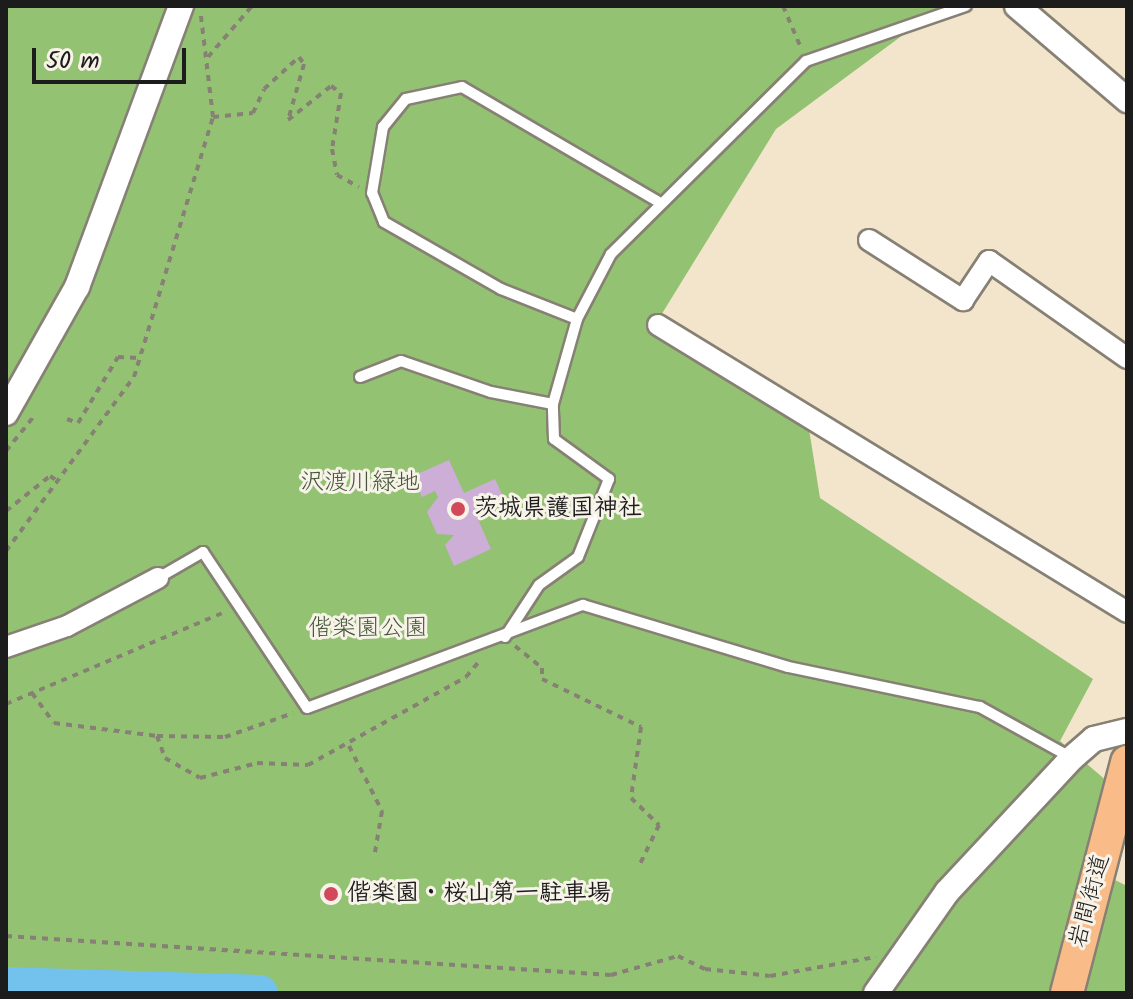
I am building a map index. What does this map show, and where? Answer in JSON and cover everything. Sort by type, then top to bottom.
[{"type":"main road","name":"岩間街道","points":[[1067,993],[1127,762]]},
{"type":"street","points":[[6,413],[77,287],[181,6]]},
{"type":"street","points":[[1017,6],[1127,100]]},
{"type":"street","points":[[869,240],[963,300],[989,261],[1127,358]]},
{"type":"street","points":[[658,325],[1127,612]]},
{"type":"street","points":[[6,647],[67,626],[158,578]]},
{"type":"street","points":[[876,993],[902,952],[1072,758],[1094,739],[1127,731]]},
{"type":"lane","points":[[500,640],[539,585],[578,557],[609,479],[554,439],[553,404],[577,319],[611,254],[657,201],[806,61],[966,6]]},
{"type":"lane","points":[[577,319],[501,289],[384,222],[372,193],[383,127],[406,99],[462,87],[657,201]]},
{"type":"lane","points":[[360,377],[401,361],[491,392],[553,404]]},
{"type":"lane","points":[[158,578],[203,552],[243,605],[307,708],[500,640],[583,605],[788,667],[980,707],[1072,758]]},
{"type":"path","points":[[6,551],[134,377],[213,117],[208,57],[199,6]]},
{"type":"path","points":[[208,57],[252,6]]},
{"type":"path","points":[[783,6],[806,61]]},
{"type":"path","points":[[213,117],[253,113],[264,89],[299,57],[304,64],[288,120],[331,86],[341,93],[332,149],[337,175],[372,193]]},
{"type":"path","points":[[67,419],[78,423],[118,357],[139,358]]},
{"type":"path","points":[[6,451],[34,416]]},
{"type":"path","points":[[6,511],[50,476],[59,482]]},
{"type":"path","points":[[6,704],[243,605]]},
{"type":"path","points":[[157,736],[165,758],[200,778],[257,763],[308,765],[349,746],[466,677],[500,640],[542,668],[542,679],[641,727],[631,798],[659,825],[640,864]]},
{"type":"path","points":[[32,693],[54,723],[157,736],[225,737],[307,708]]},
{"type":"path","points":[[349,746],[382,811],[375,852]]},
{"type":"path","points":[[6,936],[611,975],[678,956],[705,969],[770,976],[902,952]]},
{"type":"green space","name":"沢渡川緑地","points":[[6,6],[942,6],[776,129],[650,333],[809,429],[820,498],[1093,679],[1060,741],[1108,782],[1091,868],[1127,886],[1127,993],[6,993]]},
{"type":"building","points":[[449,460],[464,493],[495,479],[506,503],[477,517],[491,549],[454,566],[445,545],[454,535],[437,534],[427,512],[438,497],[435,491],[422,497],[413,476]]},
{"type":"waterway","points":[[6,985],[260,993]]},
{"type":"place","name":"茨城県護国神社","points":[[458,509]]},
{"type":"place","name":"偕楽園・桜山第一駐車場","points":[[331,894]]},
{"type":"park label","name":"偕楽園公園","points":[[368,629]]}]
